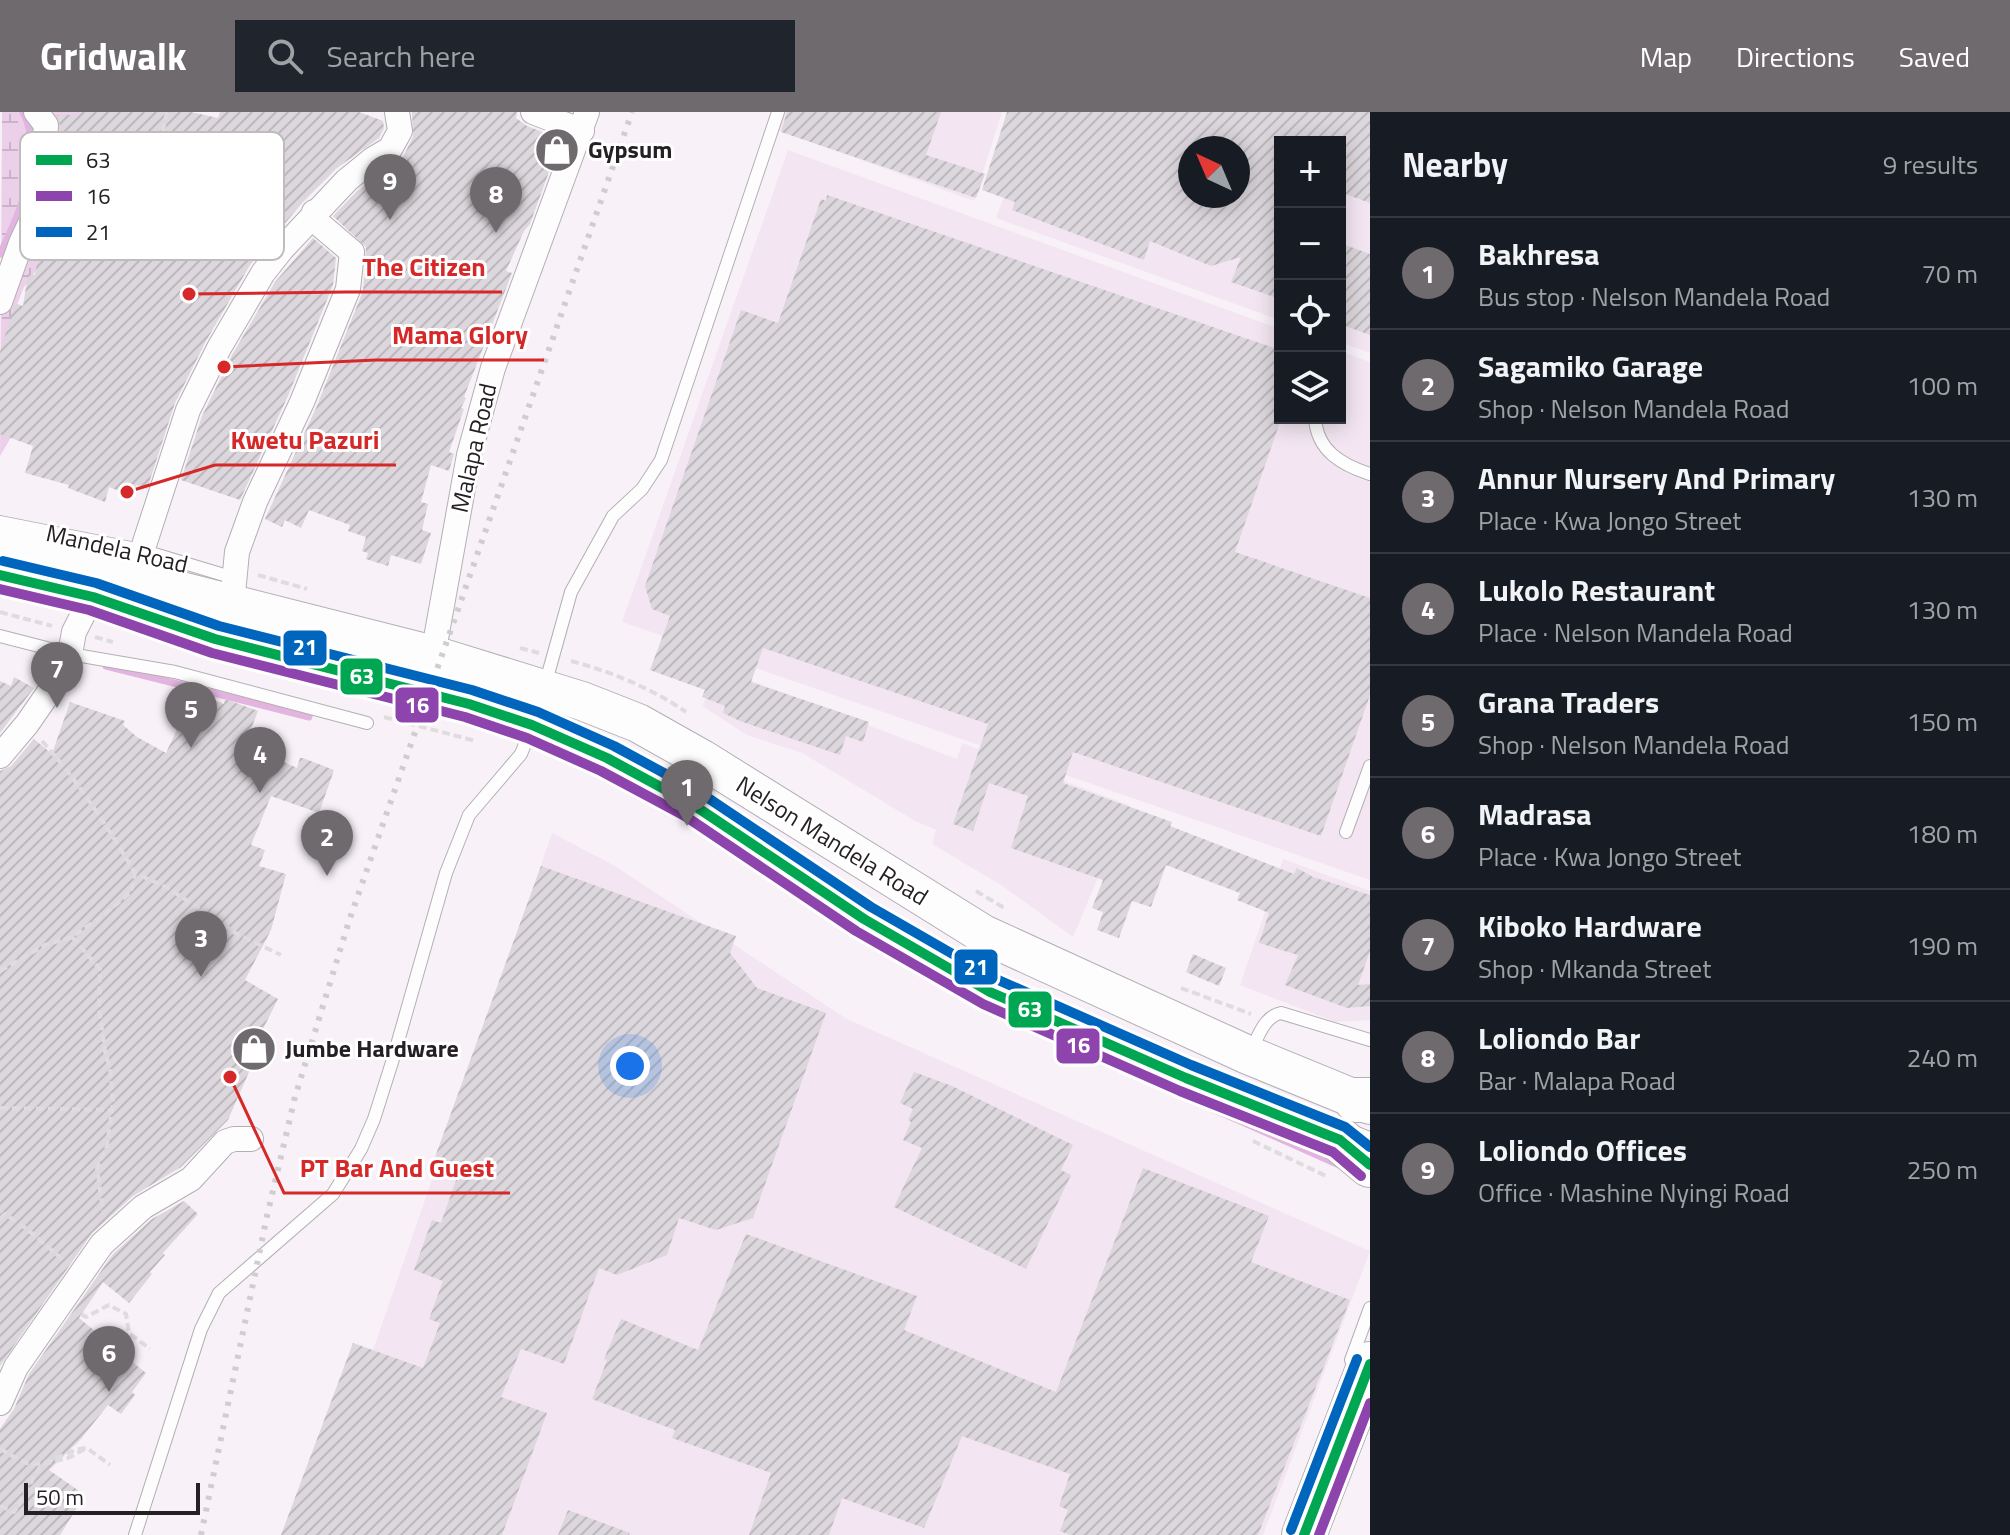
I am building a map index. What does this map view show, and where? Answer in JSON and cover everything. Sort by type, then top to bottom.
[{"type":"highway","points":[[1304,1535],[1370,1364]]},
{"type":"highway","points":[[1334,1535],[1370,1441]]},
{"type":"main road","name":"Nelson Mandela Road","points":[[0,545],[118,574],[233,591],[544,689],[638,723],[702,759],[983,934],[1248,1055],[1365,1102]]},
{"type":"main road","name":"Nelson Mandela Road","points":[[0,575],[118,574],[215,639],[469,704],[526,740],[607,758],[692,804],[864,919],[990,992],[1186,1078],[1353,1159]]},
{"type":"street","points":[[36,112],[46,125],[46,132]]},
{"type":"street","points":[[284,248],[314,212],[362,167],[390,149],[400,131],[397,112]]},
{"type":"street","points":[[533,112],[584,121]]},
{"type":"street","name":"Malapa Road","points":[[433,655],[469,455],[493,368],[584,121]]},
{"type":"street","points":[[233,591],[237,552],[255,502],[302,402],[348,289],[352,252],[319,224],[314,212]]},
{"type":"street","points":[[0,302],[20,246]]},
{"type":"street","points":[[0,756],[61,675],[72,643],[118,574],[216,352],[274,260]]},
{"type":"street","points":[[0,1403],[16,1367],[102,1244],[143,1207],[191,1179],[225,1142],[251,1139]]},
{"type":"lane","points":[[135,1535],[201,1329],[219,1293],[333,1194],[361,1149],[393,1059],[446,873],[469,815],[526,740],[571,592],[613,516],[642,489],[661,460],[778,112]]},
{"type":"lane","points":[[1315,424],[1326,449],[1345,466],[1370,474]]},
{"type":"lane","name":"Mandela Road","points":[[0,522],[118,574]]},
{"type":"lane","points":[[0,636],[72,643],[175,672],[371,719]]},
{"type":"lane","points":[[1346,832],[1370,766]]},
{"type":"lane","points":[[1248,1055],[1267,1020],[1281,1013],[1370,1040]]},
{"type":"lane","points":[[1285,1535],[1370,1308]]},
{"type":"path","points":[[163,132],[167,112]]},
{"type":"path","points":[[0,612],[72,643],[116,643]]},
{"type":"path","points":[[371,719],[526,740]]},
{"type":"path","points":[[27,724],[68,770],[135,873],[168,888],[237,934],[281,955]]},
{"type":"path","points":[[0,971],[45,945],[72,937],[131,892],[135,873]]},
{"type":"path","points":[[72,937],[100,969],[99,1009],[110,1069],[113,1110],[107,1146],[97,1168],[101,1207],[112,1223],[102,1244]]},
{"type":"path","points":[[0,1108],[113,1110]]},
{"type":"path","points":[[1250,1139],[1353,1159]]},
{"type":"path","points":[[0,1219],[5,1214],[75,1270],[85,1271]]},
{"type":"path","points":[[62,1301],[86,1317],[109,1305],[126,1314],[129,1333],[150,1349]]},
{"type":"path","points":[[0,1449],[27,1464],[43,1463],[76,1448],[87,1448],[110,1465]]},
{"type":"path","points":[[0,1506],[14,1512],[41,1465],[68,1458],[87,1448]]},
{"type":"shaded area","points":[[785,112],[1002,112],[974,201],[778,130]]},
{"type":"shaded area","points":[[1035,112],[1370,112],[1370,353],[1346,344],[1346,136],[1274,136],[1274,318],[996,218]]},
{"type":"shaded area","points":[[788,150],[1274,327],[1274,424],[1346,424],[1346,353],[1370,362],[1370,880],[622,622]]},
{"type":"shaded area","points":[[721,669],[957,759],[962,743],[1129,805],[1073,937],[1004,887],[932,844],[936,830],[915,821],[802,753],[747,735],[702,706]]},
{"type":"shaded area","points":[[552,833],[615,866],[847,1019],[1370,1251],[1263,1535],[309,1535]]},
{"type":"shaded area","points":[[1283,859],[1370,891],[1370,1020],[1335,1022],[1240,985]]},
{"type":"green space","points":[[2,112],[91,112],[86,132],[20,132],[20,260],[44,260],[24,287],[8,328],[16,429],[0,456]]},
{"type":"building","points":[[79,112],[191,112],[218,118],[220,112],[359,112],[383,121],[384,128],[379,138],[337,168],[284,225],[284,132],[62,132],[57,115],[79,115]]},
{"type":"building","points":[[412,112],[517,112],[516,118],[527,126],[561,139],[530,224],[506,271],[512,273],[464,397],[461,408],[464,409],[449,452],[454,454],[449,471],[431,465],[421,502],[428,504],[422,530],[431,533],[421,564],[391,555],[388,566],[366,559],[368,553],[362,551],[366,537],[348,531],[350,525],[309,510],[301,528],[285,520],[282,527],[265,519],[316,408],[363,291],[366,247],[333,216],[357,191],[403,157],[413,137]]},
{"type":"building","points":[[787,112],[941,112],[926,155],[985,174],[976,198],[781,132]]},
{"type":"building","points":[[1007,112],[1370,112],[1370,203],[1346,194],[1346,136],[1274,136],[1274,297],[1231,282],[1241,257],[1211,266],[1150,241],[1144,260],[1012,210],[1015,202],[982,190]]},
{"type":"building","points":[[827,195],[1274,348],[1274,424],[1279,424],[1235,552],[1370,598],[1370,695],[1321,836],[1073,752],[1063,783],[1172,822],[1170,826],[1294,874],[1297,868],[1313,877],[1370,895],[1370,951],[1358,985],[1370,984],[1370,1006],[1347,1008],[1285,985],[1298,955],[1259,943],[1269,913],[1237,900],[1240,893],[1166,865],[1151,907],[1132,901],[1119,938],[1097,930],[1103,912],[1092,908],[1103,880],[1011,848],[1028,796],[989,783],[973,831],[953,824],[988,724],[763,648],[751,682],[869,722],[863,742],[846,736],[840,755],[740,721],[723,713],[725,706],[702,697],[705,690],[650,670],[670,616],[652,609],[645,586],[741,310],[778,323],[821,199],[826,201]]},
{"type":"building","points":[[313,238],[336,258],[333,285],[288,396],[240,500],[181,480],[202,416],[232,355],[275,282]]},
{"type":"building","points":[[1346,245],[1370,254],[1370,335],[1346,326]]},
{"type":"building","points":[[37,260],[254,260],[206,341],[175,403],[147,489],[136,485],[133,496],[109,487],[105,502],[68,488],[69,485],[25,473],[33,446],[0,434],[0,352],[15,303],[23,306],[28,274],[35,275]]},
{"type":"building","points":[[14,677],[34,688],[0,733],[0,681],[11,686]]},
{"type":"building","points":[[192,691],[224,704],[225,699],[258,711],[246,742],[248,745],[297,768],[300,758],[303,758],[334,770],[319,813],[271,796],[251,845],[265,850],[259,866],[286,874],[271,930],[245,980],[278,999],[263,1029],[267,1031],[228,1120],[181,1167],[133,1196],[92,1233],[0,1366],[0,771],[11,766],[34,739],[52,754],[70,702],[125,721],[123,725],[137,737],[166,753]]},
{"type":"building","points":[[541,866],[736,936],[730,953],[757,988],[826,1013],[753,1218],[716,1230],[679,1218],[667,1255],[617,1275],[599,1268],[564,1364],[521,1349],[501,1397],[547,1413],[502,1535],[281,1535],[353,1343],[423,1368],[440,1323],[429,1319],[443,1281],[414,1270],[432,1220],[441,1223],[461,1166],[435,1157]]},
{"type":"building","points":[[1193,954],[1226,968],[1219,986],[1186,972]]},
{"type":"building","points":[[914,1072],[952,1086],[1073,1145],[1061,1170],[1071,1175],[1026,1269],[894,1207],[922,1148],[903,1140],[913,1109],[900,1103]]},
{"type":"building","points":[[1143,1168],[1269,1216],[1251,1262],[1350,1300],[1258,1535],[1070,1535],[1060,1531],[1068,1510],[1059,1506],[1070,1474],[962,1436],[924,1528],[842,1498],[829,1535],[749,1535],[771,1473],[672,1438],[675,1430],[592,1399],[621,1319],[698,1350],[746,1234],[917,1296],[904,1330],[1056,1392]]},
{"type":"building","points":[[184,1201],[198,1214],[163,1253],[165,1255],[129,1303],[103,1282],[79,1318],[146,1373],[121,1414],[108,1405],[80,1440],[49,1470],[85,1495],[60,1535],[0,1535],[0,1429],[14,1409],[29,1374],[113,1254],[152,1219]]},
{"type":"building","points":[[568,1510],[630,1533],[558,1535]]},
{"type":"waterway","points":[[23,112],[30,132]]},
{"type":"waterway","points":[[0,254],[20,208]]},
{"type":"waterway","points":[[106,666],[309,717]]},
{"type":"waterway","points":[[1213,1109],[1337,1164]]},
{"type":"railway","points":[[201,1535],[267,1216],[295,1097],[349,921],[632,112]]},
{"type":"transit line","name":"21","points":[[3,561],[96,583],[219,626],[472,690],[538,712],[614,746],[699,792],[871,907],[996,979],[1191,1065],[1345,1127],[1370,1147]]},
{"type":"transit line","name":"63","points":[[0,575],[93,597],[215,639],[469,704],[532,725],[607,758],[692,804],[864,919],[990,992],[1186,1078],[1340,1140],[1370,1165]]},
{"type":"transit line","name":"16","points":[[0,589],[89,610],[212,653],[465,717],[527,738],[601,771],[685,816],[856,931],[983,1004],[1180,1091],[1333,1152],[1361,1176]]},
{"type":"transit line","name":"21","points":[[1291,1530],[1357,1359]]},
{"type":"transit line","name":"63","points":[[1304,1535],[1370,1364]]},
{"type":"transit line","name":"16","points":[[1319,1535],[1370,1403]]},
{"type":"place","name":"Gypsum","points":[[557,150]]},
{"type":"place","name":"Loliondo Offices","points":[[390,220]]},
{"type":"place","name":"Loliondo Bar","points":[[496,233]]},
{"type":"place","name":"The Citizen","points":[[189,294]]},
{"type":"place","name":"Mama Glory","points":[[224,367]]},
{"type":"place","name":"Kwetu Pazuri","points":[[127,492]]},
{"type":"place","name":"Kiboko Hardware","points":[[57,708]]},
{"type":"place","name":"Grana Traders","points":[[191,748]]},
{"type":"place","name":"Lukolo Restaurant","points":[[260,793]]},
{"type":"place","name":"Bakhresa","points":[[687,826]]},
{"type":"place","name":"Sagamiko Garage","points":[[327,876]]},
{"type":"place","name":"Annur Nursery And Primary","points":[[201,977]]},
{"type":"place","name":"Jumbe Hardware","points":[[254,1049]]},
{"type":"place","name":"PT Bar And Guest","points":[[230,1077]]},
{"type":"place","name":"Madrasa","points":[[109,1392]]}]
